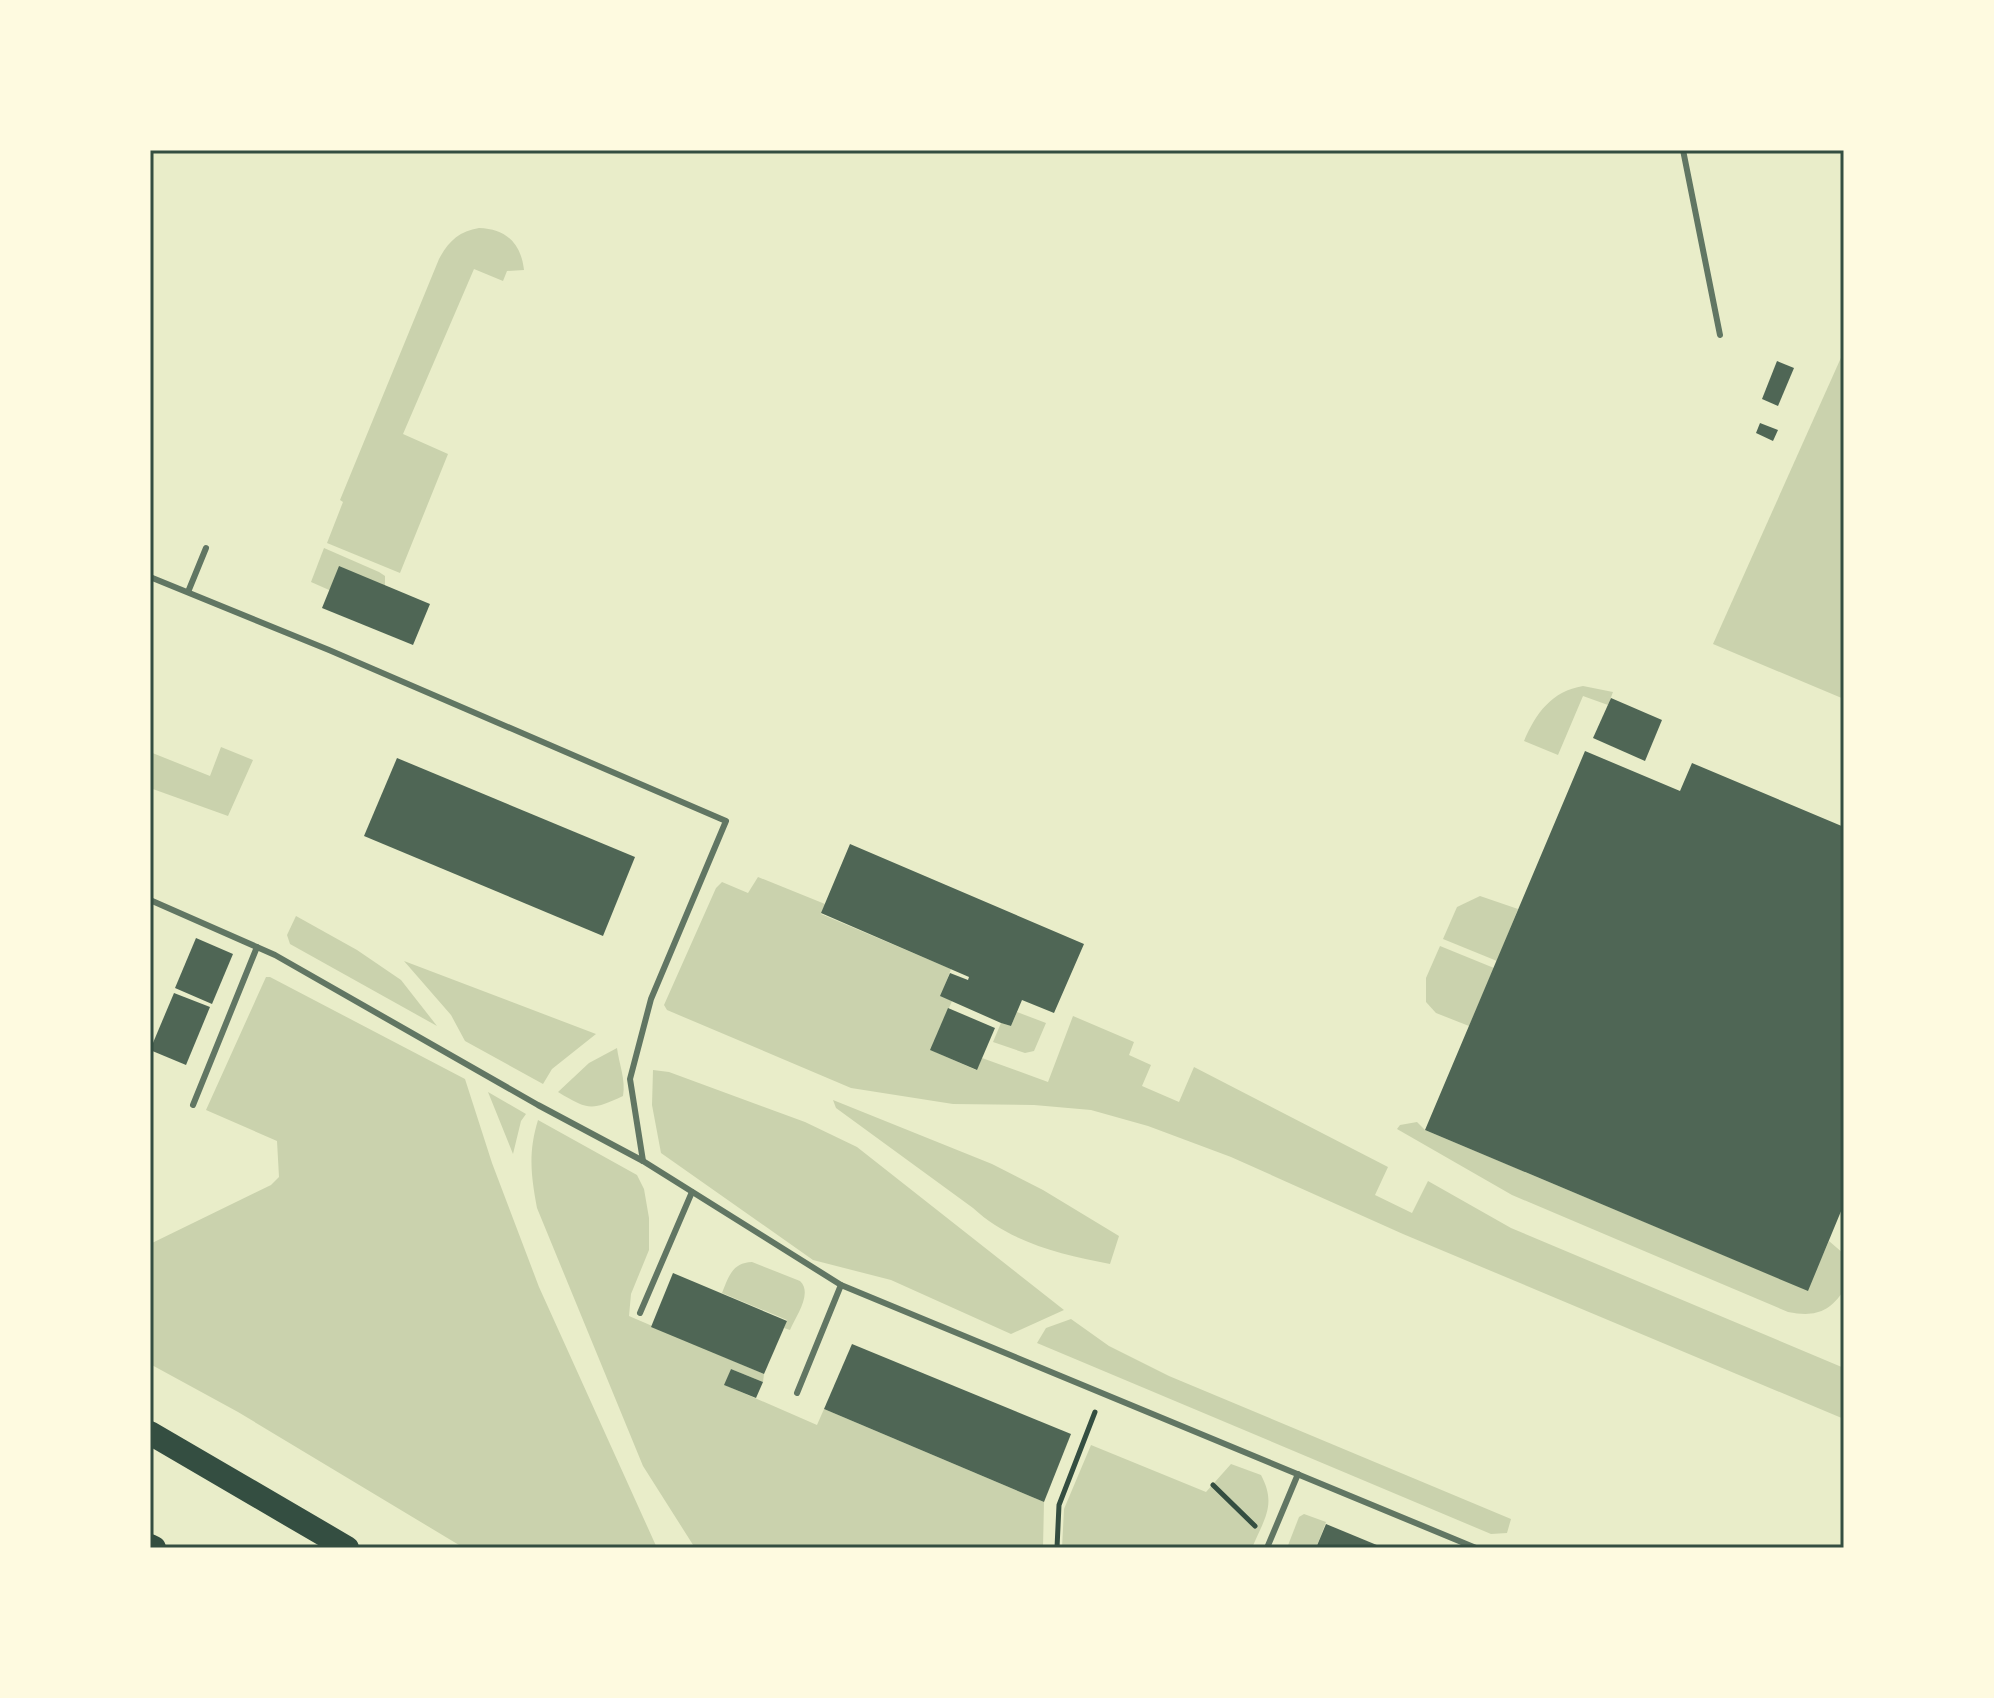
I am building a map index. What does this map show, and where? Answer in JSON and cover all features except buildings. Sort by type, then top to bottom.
[{"type":"highway","points":[[150,1433],[347,1548]]},
{"type":"lane","points":[[1683,150],[1720,335]]},
{"type":"lane","points":[[188,592],[206,548]]},
{"type":"lane","points":[[150,577],[329,650],[726,821],[651,999],[630,1079],[643,1161]]},
{"type":"lane","points":[[150,900],[257,947],[643,1161],[841,1285],[1476,1548]]},
{"type":"lane","points":[[193,1105],[257,947]]},
{"type":"lane","points":[[640,1313],[692,1192]]},
{"type":"lane","points":[[797,1393],[841,1285]]},
{"type":"lane","points":[[1267,1548],[1298,1474]]},
{"type":"path","points":[[1057,1548],[1059,1505],[1102,1394]]},
{"type":"path","points":[[1213,1485],[1259,1531]]},
{"type":"green space","points":[[479,228],[497,231],[510,239],[520,252],[524,270],[507,271],[503,281],[474,269],[403,434],[448,454],[400,573],[327,543],[343,502],[340,500],[439,259],[455,238]]},
{"type":"green space","points":[[1844,351],[1844,699],[1713,644]]},
{"type":"green space","points":[[324,548],[379,572],[385,576],[385,587],[336,593],[311,582]]},
{"type":"green space","points":[[1583,686],[1613,692],[1608,705],[1583,696],[1558,755],[1524,741],[1546,705],[1562,693]]},
{"type":"green space","points":[[221,747],[253,760],[228,816],[150,788],[150,752],[210,776]]},
{"type":"green space","points":[[758,877],[825,904],[821,914],[951,969],[941,996],[952,1001],[931,1050],[976,1070],[982,1058],[1048,1082],[1073,1016],[1134,1042],[1129,1055],[1151,1065],[1142,1086],[1179,1102],[1194,1067],[1388,1167],[1375,1195],[1412,1213],[1428,1181],[1511,1228],[1844,1368],[1844,1419],[1403,1234],[1231,1157],[1148,1126],[1091,1110],[1034,1105],[953,1104],[851,1088],[667,1010],[664,1005],[716,888],[722,882],[748,893]]},
{"type":"green space","points":[[1480,896],[1518,909],[1497,961],[1443,939],[1457,907]]},
{"type":"green space","points":[[296,916],[357,950],[401,980],[437,1026],[290,944],[287,935]]},
{"type":"green space","points":[[1440,946],[1494,968],[1469,1026],[1436,1013],[1426,1002],[1426,978]]},
{"type":"green space","points":[[404,961],[596,1034],[552,1069],[543,1084],[465,1041],[451,1015]]},
{"type":"green space","points":[[266,977],[465,1079],[492,1163],[539,1287],[657,1548],[464,1548],[238,1412],[150,1364],[150,1244],[271,1185],[279,1177],[277,1141],[206,1110]]},
{"type":"green space","points":[[1017,1012],[1046,1023],[1034,1051],[1025,1053],[993,1042],[1001,1023],[1011,1026]]},
{"type":"green space","points":[[617,1048],[623,1096],[590,1106],[558,1092],[589,1063]]},
{"type":"green space","points":[[653,1070],[669,1072],[805,1122],[857,1147],[1064,1310],[1011,1334],[891,1280],[813,1260],[661,1153],[652,1105]]},
{"type":"green space","points":[[488,1092],[526,1114],[521,1121],[513,1154]]},
{"type":"green space","points":[[833,1100],[992,1164],[1043,1190],[1119,1236],[1110,1264],[1055,1251],[1003,1230],[836,1108]]},
{"type":"green space","points":[[538,1120],[637,1175],[644,1189],[649,1218],[649,1250],[631,1294],[629,1316],[764,1374],[763,1382],[731,1369],[725,1385],[817,1425],[824,1409],[1044,1502],[1043,1548],[695,1548],[643,1466],[537,1208],[532,1164]]},
{"type":"green space","points":[[1417,1122],[1425,1130],[1807,1290],[1829,1241],[1844,1254],[1844,1290],[1833,1304],[1820,1312],[1788,1312],[1512,1195],[1397,1129],[1400,1125]]},
{"type":"green space","points":[[752,1262],[800,1281],[804,1286],[802,1305],[790,1330],[784,1328],[787,1320],[722,1293],[736,1268]]},
{"type":"green space","points":[[1071,1319],[1109,1346],[1169,1376],[1511,1519],[1507,1533],[1491,1534],[1037,1343],[1046,1328]]},
{"type":"green space","points":[[1091,1445],[1206,1492],[1231,1464],[1261,1475],[1268,1504],[1252,1548],[1062,1548],[1064,1509]]},
{"type":"green space","points":[[1304,1514],[1326,1522],[1316,1548],[1287,1548],[1299,1517]]}]
